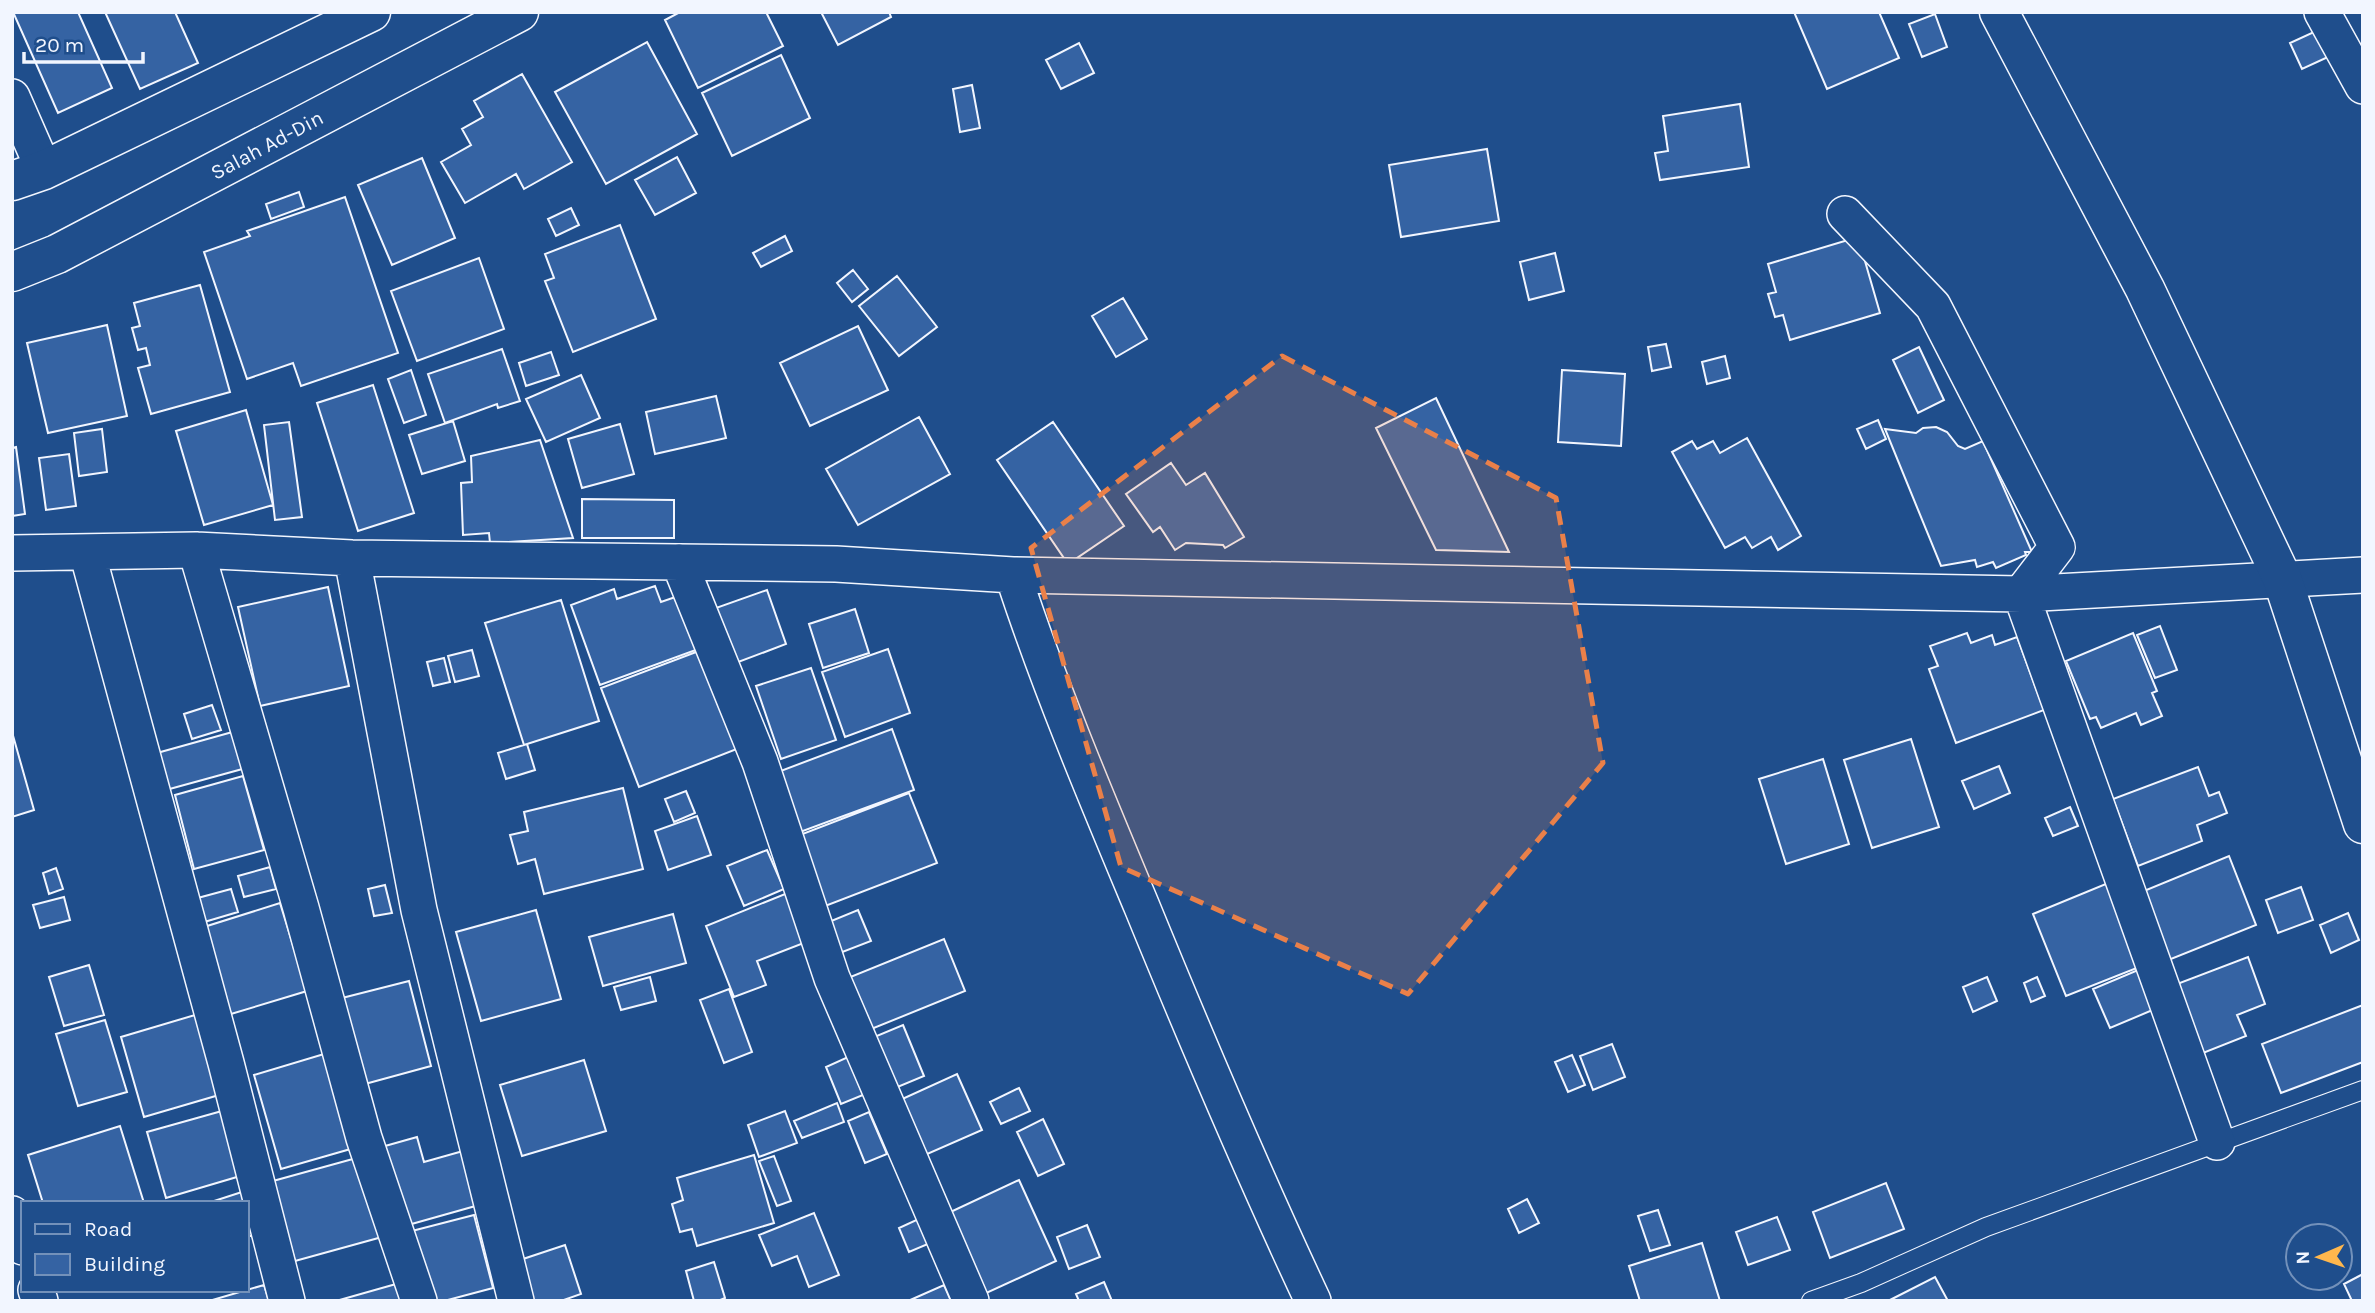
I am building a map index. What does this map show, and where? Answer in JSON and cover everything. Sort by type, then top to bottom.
[{"type":"main road","points":[[28,175],[371,12]]},
{"type":"main road","name":"Salah Ad-Din","points":[[12,272],[57,254],[519,12]]},
{"type":"main road","points":[[1998,12],[2146,289],[2282,578],[2363,824]]},
{"type":"street","points":[[2322,12],[2363,86]]},
{"type":"street","points":[[12,97],[28,175]]},
{"type":"street","points":[[1844,214],[1933,306],[2057,547],[2021,593]]},
{"type":"street","points":[[12,553],[197,550],[352,558],[836,564],[1013,575],[2021,593],[2363,575]]},
{"type":"street","points":[[197,550],[365,1138],[419,1301]]},
{"type":"street","points":[[87,552],[226,1063],[287,1301]]},
{"type":"street","points":[[352,558],[419,910],[516,1301]]},
{"type":"street","points":[[679,562],[760,762],[832,978],[971,1301]]},
{"type":"street","points":[[1013,575],[1042,664],[1193,1032],[1312,1301]]},
{"type":"street","points":[[2021,593],[2217,1142]]},
{"type":"street","points":[[12,1214],[21,1241]]},
{"type":"lane","points":[[1811,1301],[1861,1283],[1986,1227],[2363,1090]]},
{"type":"highlighted area","points":[[1282,356],[1556,498],[1603,763],[1408,994],[1121,867],[1031,548]]},
{"type":"building","points":[[13,12],[78,12],[112,88],[58,113]]},
{"type":"building","points":[[105,12],[175,12],[198,63],[140,89]]},
{"type":"building","points":[[680,12],[766,12],[783,46],[698,88],[665,20]]},
{"type":"building","points":[[821,12],[889,12],[891,17],[838,45]]},
{"type":"building","points":[[1794,12],[1879,12],[1899,58],[1827,89]]},
{"type":"building","points":[[1935,14],[1947,47],[1922,57],[1909,24]]},
{"type":"building","points":[[2316,31],[2328,57],[2302,69],[2290,43]]},
{"type":"building","points":[[647,42],[697,134],[606,184],[555,92]]},
{"type":"building","points":[[1079,43],[1094,73],[1061,89],[1046,60]]},
{"type":"building","points":[[781,55],[810,118],[732,156],[702,93]]},
{"type":"building","points":[[522,74],[572,162],[524,189],[516,174],[465,203],[441,162],[471,145],[462,129],[483,117],[474,101]]},
{"type":"building","points":[[972,85],[980,128],[960,132],[953,89]]},
{"type":"building","points":[[1740,104],[1749,167],[1660,180],[1655,153],[1668,151],[1663,116]]},
{"type":"building","points":[[1487,149],[1499,221],[1401,237],[1389,165]]},
{"type":"building","points":[[677,157],[696,193],[655,215],[635,180]]},
{"type":"building","points":[[422,158],[455,238],[392,265],[358,185]]},
{"type":"building","points":[[299,192],[304,207],[271,219],[266,204]]},
{"type":"building","points":[[345,197],[398,353],[301,386],[293,363],[247,379],[204,252],[250,236],[247,231]]},
{"type":"building","points":[[571,208],[579,225],[556,236],[548,219]]},
{"type":"building","points":[[620,225],[656,319],[573,352],[545,281],[554,278],[545,254]]},
{"type":"building","points":[[785,236],[792,251],[761,267],[753,253]]},
{"type":"building","points":[[1858,237],[1880,313],[1790,340],[1783,315],[1775,317],[1768,294],[1776,292],[1768,264]]},
{"type":"building","points":[[1555,253],[1564,291],[1529,300],[1520,262]]},
{"type":"building","points":[[479,258],[504,329],[417,361],[391,291]]},
{"type":"building","points":[[853,270],[868,289],[852,302],[837,283]]},
{"type":"building","points":[[897,276],[937,327],[899,356],[859,306]]},
{"type":"building","points":[[200,285],[230,392],[151,414],[138,368],[150,365],[146,348],[138,350],[132,328],[140,326],[134,303]]},
{"type":"building","points":[[1123,298],[1147,339],[1116,357],[1092,316]]},
{"type":"building","points":[[107,325],[127,416],[48,433],[27,343]]},
{"type":"building","points":[[858,326],[888,390],[810,426],[780,363]]},
{"type":"building","points":[[1666,344],[1671,367],[1652,371],[1648,347]]},
{"type":"building","points":[[1919,347],[1944,400],[1918,413],[1893,360]]},
{"type":"building","points":[[502,349],[520,401],[498,408],[497,404],[445,423],[428,374]]},
{"type":"building","points":[[551,352],[559,375],[526,386],[519,363]]},
{"type":"building","points":[[1725,356],[1730,378],[1707,384],[1702,362]]},
{"type":"building","points":[[411,370],[426,415],[404,423],[388,379]]},
{"type":"building","points":[[1562,370],[1625,374],[1621,446],[1558,442]]},
{"type":"building","points":[[581,375],[600,418],[546,442],[526,399]]},
{"type":"building","points":[[373,385],[414,513],[358,531],[317,403]]},
{"type":"building","points":[[716,396],[726,438],[655,454],[646,412]]},
{"type":"building","points":[[1436,398],[1509,552],[1436,550],[1376,428]]},
{"type":"building","points":[[246,410],[273,505],[204,525],[176,431]]},
{"type":"building","points":[[919,417],[950,474],[858,525],[826,469]]},
{"type":"building","points":[[1878,420],[1886,439],[1866,449],[1857,429]]},
{"type":"building","points":[[453,421],[465,461],[422,474],[409,435]]},
{"type":"building","points":[[289,422],[302,517],[275,520],[264,425]]},
{"type":"building","points":[[1053,422],[1124,526],[1068,564],[997,460]]},
{"type":"building","points":[[620,424],[634,474],[582,488],[568,439]]},
{"type":"building","points":[[1936,427],[1947,432],[1958,446],[1965,449],[1983,441],[2032,552],[2025,552],[2026,555],[1996,568],[1993,562],[1977,567],[1975,560],[1941,566],[1885,429],[1916,433],[1923,428]]},
{"type":"building","points":[[102,429],[107,472],[79,476],[74,433]]},
{"type":"building","points":[[1747,438],[1801,536],[1778,550],[1771,537],[1752,548],[1745,537],[1725,548],[1672,452],[1692,441],[1697,449],[1713,441],[1720,453]]},
{"type":"building","points":[[540,440],[573,538],[490,543],[489,533],[463,535],[461,483],[472,482],[471,456]]},
{"type":"building","points":[[16,447],[25,514],[12,516],[12,448]]},
{"type":"building","points":[[69,454],[76,506],[46,510],[39,458]]},
{"type":"building","points":[[1171,463],[1186,485],[1205,473],[1244,537],[1225,548],[1223,545],[1186,543],[1175,550],[1160,527],[1153,532],[1126,494]]},
{"type":"building","points":[[582,499],[674,500],[674,538],[582,538]]},
{"type":"building","points":[[655,586],[661,602],[684,594],[704,647],[600,685],[571,605],[614,589],[617,599]]},
{"type":"building","points":[[328,587],[349,686],[260,706],[238,607]]},
{"type":"building","points":[[767,590],[786,644],[733,664],[713,609]]},
{"type":"building","points":[[561,600],[599,721],[524,745],[485,623]]},
{"type":"building","points":[[855,609],[869,653],[823,668],[809,624]]},
{"type":"building","points":[[2160,626],[2177,670],[2155,678],[2137,635]]},
{"type":"building","points":[[1967,633],[1971,643],[1992,635],[1995,645],[2017,637],[2044,710],[1956,743],[1929,669],[1938,666],[1930,646]]},
{"type":"building","points":[[2133,633],[2157,691],[2152,693],[2162,716],[2141,725],[2136,713],[2101,728],[2096,717],[2090,719],[2066,661]]},
{"type":"building","points":[[704,649],[742,747],[639,787],[601,688]]},
{"type":"building","points":[[888,649],[910,713],[845,737],[822,672]]},
{"type":"building","points":[[472,650],[479,676],[455,682],[448,656]]},
{"type":"building","points":[[444,658],[450,682],[433,686],[427,662]]},
{"type":"building","points":[[811,668],[836,740],[781,759],[756,686]]},
{"type":"building","points":[[212,705],[221,730],[192,739],[184,714]]},
{"type":"building","points":[[892,729],[914,790],[792,835],[770,775]]},
{"type":"building","points":[[236,731],[246,768],[166,790],[157,753]]},
{"type":"building","points":[[12,732],[34,810],[12,817]]},
{"type":"building","points":[[1911,739],[1939,827],[1872,848],[1844,760]]},
{"type":"building","points":[[527,744],[535,770],[506,779],[498,753]]},
{"type":"building","points":[[1823,759],[1849,844],[1786,864],[1759,779]]},
{"type":"building","points":[[1999,766],[2010,793],[1974,809],[1962,781]]},
{"type":"building","points":[[2198,767],[2209,796],[2219,792],[2227,813],[2197,825],[2202,841],[2138,866],[2113,799]]},
{"type":"building","points":[[243,776],[264,850],[194,869],[175,795]]},
{"type":"building","points":[[623,788],[643,869],[544,894],[535,859],[518,864],[510,835],[528,831],[524,812]]},
{"type":"building","points":[[686,791],[695,813],[674,822],[665,799]]},
{"type":"building","points":[[909,793],[937,863],[820,908],[792,838]]},
{"type":"building","points":[[2070,807],[2078,826],[2053,836],[2045,818]]},
{"type":"building","points":[[697,816],[711,855],[668,870],[655,831]]},
{"type":"building","points":[[767,850],[784,889],[744,906],[727,866]]},
{"type":"building","points":[[2229,856],[2256,925],[2166,961],[2139,893]]},
{"type":"building","points":[[270,867],[276,889],[244,897],[238,876]]},
{"type":"building","points":[[56,868],[63,889],[49,894],[43,873]]},
{"type":"building","points":[[2113,881],[2147,964],[2066,996],[2033,914]]},
{"type":"building","points":[[385,885],[392,913],[374,916],[368,889]]},
{"type":"building","points":[[2301,887],[2313,920],[2278,933],[2266,900]]},
{"type":"building","points":[[231,889],[238,912],[201,923],[194,899]]},
{"type":"building","points":[[790,892],[809,941],[757,961],[766,985],[734,997],[706,926]]},
{"type":"building","points":[[64,897],[70,920],[40,928],[33,905]]},
{"type":"building","points":[[280,903],[307,991],[231,1014],[204,927]]},
{"type":"building","points":[[536,910],[561,999],[481,1021],[456,932]]},
{"type":"building","points":[[858,910],[871,941],[832,956],[819,926]]},
{"type":"building","points":[[2348,913],[2359,940],[2331,953],[2320,925]]},
{"type":"building","points":[[673,914],[686,963],[603,986],[589,937]]},
{"type":"building","points":[[944,939],[965,991],[859,1034],[838,982]]},
{"type":"building","points":[[2248,957],[2265,1004],[2237,1015],[2246,1036],[2203,1053],[2177,984]]},
{"type":"building","points":[[89,965],[104,1015],[64,1026],[49,977]]},
{"type":"building","points":[[2138,970],[2155,1009],[2110,1028],[2093,989]]},
{"type":"building","points":[[650,977],[656,1001],[621,1010],[614,987]]},
{"type":"building","points":[[1987,977],[1997,1001],[1973,1012],[1963,987]]},
{"type":"building","points":[[2037,977],[2045,996],[2031,1002],[2024,983]]},
{"type":"building","points":[[409,981],[431,1066],[365,1084],[342,998]]},
{"type":"building","points":[[729,989],[752,1052],[724,1063],[700,1000]]},
{"type":"building","points":[[2363,1005],[2363,1062],[2281,1093],[2262,1044]]},
{"type":"building","points":[[195,1015],[219,1095],[144,1117],[121,1037]]},
{"type":"building","points":[[105,1020],[127,1092],[78,1106],[56,1034]]},
{"type":"building","points":[[903,1025],[924,1076],[888,1091],[867,1040]]},
{"type":"building","points":[[1612,1044],[1625,1077],[1593,1090],[1580,1056]]},
{"type":"building","points":[[334,1051],[361,1146],[281,1169],[254,1075]]},
{"type":"building","points":[[1572,1055],[1585,1085],[1568,1092],[1555,1062]]},
{"type":"building","points":[[848,1057],[863,1095],[841,1104],[826,1067]]},
{"type":"building","points":[[584,1060],[606,1131],[522,1156],[500,1085]]},
{"type":"building","points":[[957,1074],[982,1130],[925,1155],[900,1100]]},
{"type":"building","points":[[1019,1088],[1030,1111],[1001,1124],[990,1102]]},
{"type":"building","points":[[837,1103],[844,1122],[802,1138],[794,1121]]},
{"type":"building","points":[[229,1109],[247,1174],[166,1198],[147,1132]]},
{"type":"building","points":[[785,1111],[797,1143],[759,1157],[748,1125]]},
{"type":"building","points":[[869,1112],[887,1154],[865,1163],[848,1121]]},
{"type":"building","points":[[1043,1119],[1064,1164],[1038,1176],[1017,1132]]},
{"type":"building","points":[[120,1126],[143,1201],[42,1201],[28,1155]]},
{"type":"building","points":[[417,1137],[424,1162],[463,1151],[479,1205],[401,1227],[378,1148]]},
{"type":"building","points":[[754,1155],[774,1223],[697,1246],[692,1229],[680,1232],[672,1204],[683,1200],[677,1178]]},
{"type":"building","points":[[774,1156],[791,1201],[777,1206],[759,1161]]},
{"type":"building","points":[[360,1157],[382,1237],[295,1261],[273,1181]]},
{"type":"building","points":[[1019,1180],[1056,1261],[982,1295],[944,1215]]},
{"type":"building","points":[[1886,1183],[1904,1229],[1830,1258],[1813,1212]]},
{"type":"building","points":[[251,1189],[264,1232],[248,1237],[248,1201],[214,1201]]},
{"type":"building","points":[[1527,1199],[1539,1223],[1519,1233],[1508,1209]]},
{"type":"building","points":[[1658,1210],[1670,1245],[1650,1251],[1638,1216]]},
{"type":"building","points":[[814,1213],[839,1275],[809,1287],[797,1256],[772,1266],[759,1235]]},
{"type":"building","points":[[474,1215],[493,1288],[444,1301],[426,1301],[408,1232]]},
{"type":"building","points":[[925,1216],[935,1241],[909,1252],[899,1228]]},
{"type":"building","points":[[1777,1217],[1790,1250],[1748,1265],[1736,1232]]},
{"type":"building","points":[[1087,1225],[1100,1257],[1069,1269],[1057,1237]]},
{"type":"building","points":[[1702,1243],[1720,1301],[1640,1301],[1629,1266]]},
{"type":"building","points":[[565,1245],[581,1294],[561,1301],[529,1301],[517,1261]]},
{"type":"building","points":[[714,1262],[725,1298],[718,1301],[694,1301],[686,1271]]},
{"type":"building","points":[[2363,1274],[2363,1301],[2352,1301],[2348,1292],[2354,1292],[2354,1279]]},
{"type":"building","points":[[1935,1277],[1948,1301],[1888,1301]]},
{"type":"building","points":[[403,1282],[408,1301],[336,1301]]},
{"type":"building","points":[[1104,1282],[1112,1301],[1079,1301],[1076,1294]]},
{"type":"building","points":[[264,1285],[269,1301],[209,1301],[248,1292],[248,1290]]},
{"type":"building","points":[[944,1285],[951,1301],[908,1301]]}]
